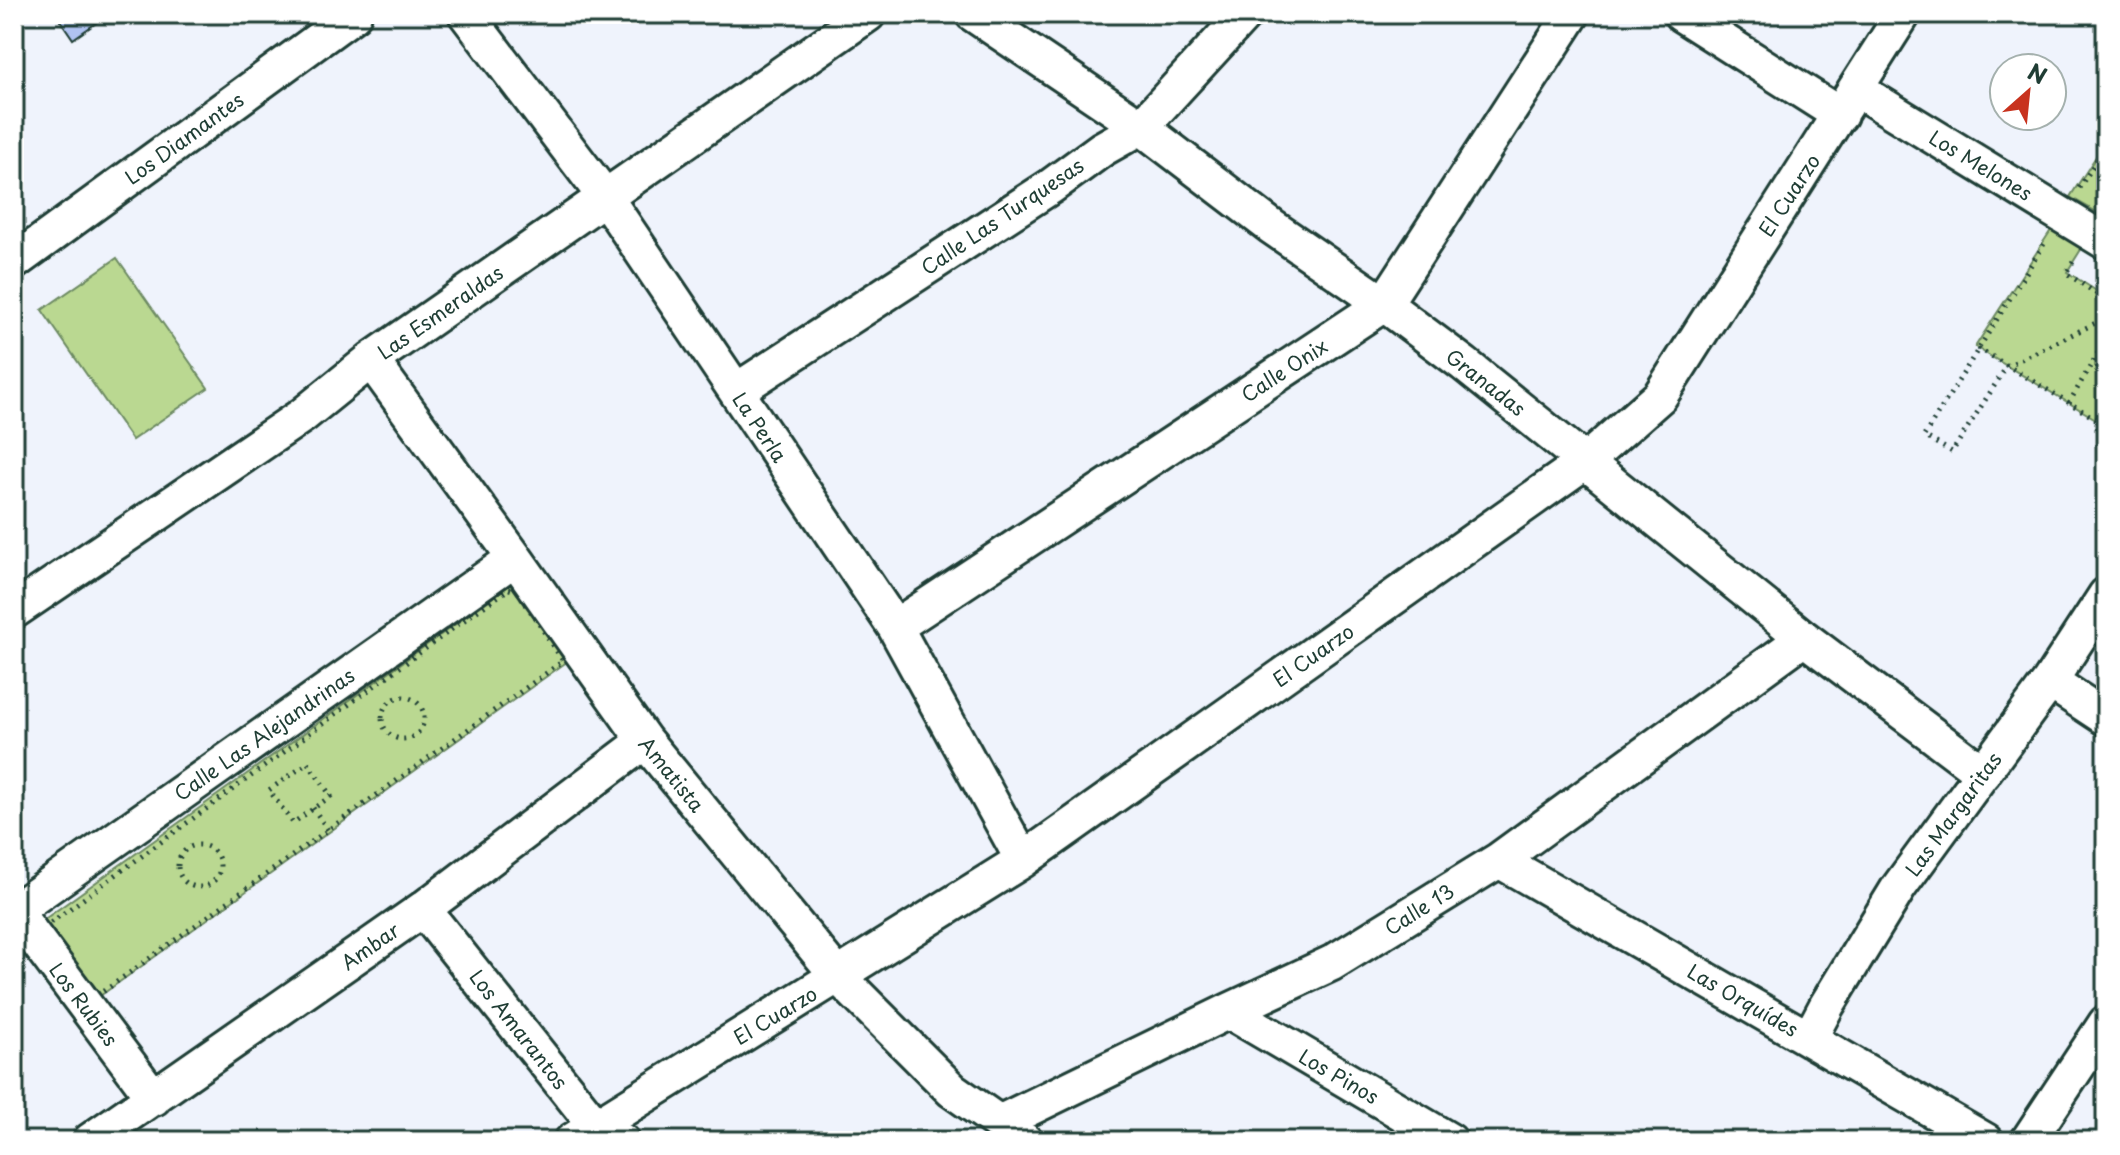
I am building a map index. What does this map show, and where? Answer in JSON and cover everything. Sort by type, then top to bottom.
[{"type":"street","name":"Los Diamantes","points":[[14,262],[354,14]]},
{"type":"street","name":"La Perla","points":[[466,14],[605,197],[895,627],[1023,860]]},
{"type":"street","name":"Las Esmeraldas","points":[[14,611],[303,415],[371,360],[868,14]]},
{"type":"street","name":"Granadas","points":[[973,14],[1141,127],[1272,227],[1464,364],[1804,638],[1983,773]]},
{"type":"street","name":"Calle Las Turquesas","points":[[736,391],[1050,187],[1102,149],[1141,127],[1245,14]]},
{"type":"street","name":"Calle Onix","points":[[895,627],[1384,304],[1572,14]]},
{"type":"street","name":"Los Melones","points":[[1681,14],[2063,215],[2106,242]]},
{"type":"street","name":"El Cuarzo","points":[[596,1136],[838,976],[1023,860],[1586,461],[1660,396],[1903,14]]},
{"type":"street","name":"Amatista","points":[[371,360],[645,741],[838,976],[952,1090],[1012,1132]]},
{"type":"street","name":"Calle Las Alejandrinas","points":[[14,910],[515,558]]},
{"type":"street","name":"Las Margaritas","points":[[1809,1039],[1899,887],[2050,681],[2106,595]]},
{"type":"street","name":"Calle 13","points":[[1012,1132],[1229,1011],[1332,963],[1499,860],[1804,638]]},
{"type":"street","points":[[2050,681],[2106,718]]},
{"type":"street","name":"Ambar","points":[[90,1141],[423,909],[645,741]]},
{"type":"street","name":"Las Orquídes","points":[[1499,860],[1986,1141]]},
{"type":"street","name":"Los Amarantos","points":[[423,909],[596,1136]]},
{"type":"street","name":"Los Rubies","points":[[14,910],[154,1098]]},
{"type":"street","name":"Los Pinos","points":[[1229,1011],[1450,1141]]},
{"type":"street","points":[[2028,1141],[2106,1023]]},
{"type":"path","points":[[2106,146],[1924,436],[1952,452],[2007,366],[2106,318]]},
{"type":"path","points":[[2066,273],[2106,300]]},
{"type":"path","points":[[2069,403],[2106,339]]},
{"type":"path","points":[[1978,348],[2106,425]]},
{"type":"path","points":[[509,589],[518,592],[563,661],[328,830],[93,999],[42,929],[501,594],[509,589]]},
{"type":"path","points":[[401,697],[411,698],[420,705],[424,720],[416,735],[400,739],[385,730],[383,709],[390,701],[401,697]]},
{"type":"path","points":[[308,763],[331,796],[313,808],[293,823],[269,790],[308,763]]},
{"type":"path","points":[[313,808],[328,830]]},
{"type":"path","points":[[200,845],[217,854],[220,864],[212,883],[197,887],[188,885],[182,879],[178,861],[190,846],[200,845]]},
{"type":"green space","points":[[2106,141],[2106,214],[2104,216],[2070,197]]},
{"type":"green space","points":[[2055,224],[2085,243],[2067,272],[2106,297],[2106,425],[1975,347]]},
{"type":"green space","points":[[117,258],[208,388],[132,440],[42,310]]},
{"type":"green space","points":[[510,585],[524,592],[568,661],[93,1001],[35,926]]},
{"type":"building","points":[[56,14],[109,14],[73,39]]}]
